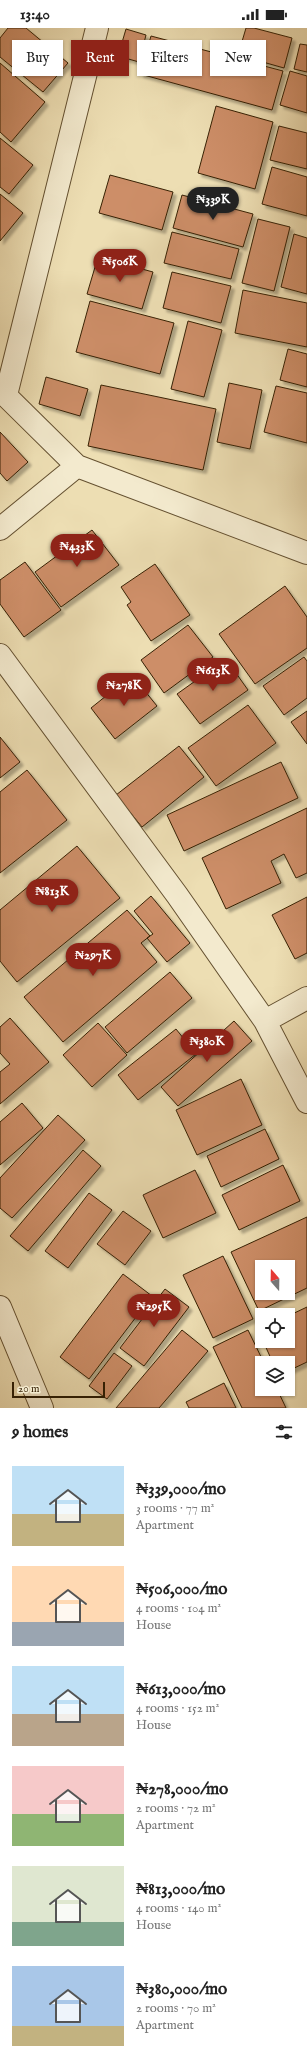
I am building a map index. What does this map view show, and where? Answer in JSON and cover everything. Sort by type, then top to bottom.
[{"type":"street","points":[[97,28],[3,392],[77,466],[307,553]]},
{"type":"street","points":[[0,529],[77,466]]},
{"type":"street","points":[[0,655],[177,895],[265,1021],[307,1102]]},
{"type":"street","points":[[265,1021],[307,998]]},
{"type":"street","points":[[0,1307],[42,1408]]},
{"type":"building","points":[[8,28],[26,28],[40,40],[12,40],[12,67],[0,57],[0,38]]},
{"type":"building","points":[[246,28],[254,28],[292,38],[284,68],[266,63],[266,40],[242,40]]},
{"type":"building","points":[[126,29],[146,35],[145,40],[137,40],[137,61],[129,59],[129,40],[123,40]]},
{"type":"building","points":[[151,36],[166,40],[150,40]]},
{"type":"building","points":[[300,44],[307,45],[307,72],[294,69]]},
{"type":"building","points":[[202,50],[210,52],[210,76],[266,76],[266,66],[283,71],[272,110],[147,76],[202,76]]},
{"type":"building","points":[[63,59],[68,63],[63,69]]},
{"type":"building","points":[[0,63],[12,73],[12,76],[15,76],[45,102],[11,142],[0,132]]},
{"type":"building","points":[[290,71],[307,76],[307,113],[280,105]]},
{"type":"building","points":[[23,76],[57,76],[43,92]]},
{"type":"building","points":[[216,106],[273,122],[255,189],[198,173]]},
{"type":"building","points":[[279,126],[307,133],[307,169],[270,160]]},
{"type":"building","points":[[0,138],[33,165],[9,194],[0,187]]},
{"type":"building","points":[[272,167],[307,177],[307,216],[262,204]]},
{"type":"building","points":[[110,175],[173,192],[162,230],[99,213]]},
{"type":"building","points":[[0,194],[23,213],[0,241]]},
{"type":"building","points":[[182,195],[253,214],[243,247],[173,228]]},
{"type":"building","points":[[258,219],[290,227],[274,291],[242,283]]},
{"type":"building","points":[[172,232],[239,249],[231,279],[164,263]]},
{"type":"building","points":[[294,234],[307,238],[307,294],[281,287]]},
{"type":"building","points":[[98,257],[153,272],[142,309],[87,294]]},
{"type":"building","points":[[172,272],[231,286],[221,323],[163,308]]},
{"type":"building","points":[[243,290],[307,303],[307,347],[235,333]]},
{"type":"building","points":[[90,301],[174,323],[160,374],[76,352]]},
{"type":"building","points":[[188,321],[222,330],[204,397],[171,389]]},
{"type":"building","points":[[288,349],[307,354],[307,387],[280,380]]},
{"type":"building","points":[[46,377],[88,389],[80,416],[39,404]]},
{"type":"building","points":[[229,383],[262,390],[250,449],[217,442]]},
{"type":"building","points":[[101,385],[216,409],[203,470],[88,446]]},
{"type":"building","points":[[276,386],[307,393],[307,443],[264,432]]},
{"type":"building","points":[[0,432],[28,462],[7,481],[0,473]]},
{"type":"building","points":[[92,530],[119,565],[61,607],[35,572]]},
{"type":"building","points":[[25,562],[61,610],[24,637],[0,604],[0,580]]},
{"type":"building","points":[[155,564],[190,615],[151,641],[127,605],[131,602],[121,587]]},
{"type":"building","points":[[285,586],[307,617],[307,648],[255,684],[219,634]]},
{"type":"building","points":[[188,625],[213,657],[164,693],[141,660]]},
{"type":"building","points":[[304,657],[307,661],[307,698],[284,715],[263,686]]},
{"type":"building","points":[[226,659],[248,690],[200,724],[177,694]]},
{"type":"building","points":[[132,675],[157,706],[115,739],[91,708]]},
{"type":"building","points":[[248,705],[276,743],[216,786],[188,748]]},
{"type":"building","points":[[307,711],[307,744],[291,722]]},
{"type":"building","points":[[0,737],[20,762],[0,778]]},
{"type":"building","points":[[179,746],[204,777],[142,827],[116,795]]},
{"type":"building","points":[[281,762],[298,798],[184,851],[167,815]]},
{"type":"building","points":[[27,770],[67,820],[0,873],[0,792]]},
{"type":"building","points":[[307,808],[307,873],[296,878],[284,854],[271,861],[281,883],[226,909],[202,858]]},
{"type":"building","points":[[77,846],[120,898],[17,982],[0,961],[0,910]]},
{"type":"building","points":[[151,896],[190,943],[167,962],[147,938],[153,934],[134,911]]},
{"type":"building","points":[[307,897],[307,953],[295,959],[272,915]]},
{"type":"building","points":[[127,910],[150,936],[141,943],[157,962],[63,1042],[24,997]]},
{"type":"building","points":[[170,972],[192,998],[127,1053],[105,1027]]},
{"type":"building","points":[[10,1018],[49,1062],[0,1104],[0,1072],[10,1064],[0,1053],[0,1027]]},
{"type":"building","points":[[234,1021],[252,1041],[178,1106],[161,1087]]},
{"type":"building","points":[[98,1023],[127,1055],[92,1087],[63,1055]]},
{"type":"building","points":[[176,1029],[196,1054],[138,1100],[118,1075]]},
{"type":"building","points":[[241,1079],[262,1125],[197,1155],[176,1110]]},
{"type":"building","points":[[22,1103],[43,1128],[0,1165],[0,1122]]},
{"type":"building","points":[[58,1115],[85,1140],[12,1218],[0,1208],[0,1178]]},
{"type":"building","points":[[265,1129],[279,1159],[221,1187],[207,1156]]},
{"type":"building","points":[[83,1150],[101,1166],[28,1251],[10,1236]]},
{"type":"building","points":[[283,1165],[300,1201],[239,1230],[222,1195]]},
{"type":"building","points":[[195,1170],[216,1213],[163,1238],[143,1195]]},
{"type":"building","points":[[89,1193],[112,1210],[68,1268],[45,1251]]},
{"type":"building","points":[[123,1211],[151,1231],[125,1265],[97,1244]]},
{"type":"building","points":[[307,1217],[307,1288],[295,1294],[295,1260],[255,1260],[255,1300],[282,1300],[265,1308],[258,1308],[231,1252]]},
{"type":"building","points":[[223,1256],[253,1319],[213,1338],[183,1275]]},
{"type":"building","points":[[123,1274],[152,1296],[89,1379],[60,1357]]},
{"type":"building","points":[[165,1289],[189,1307],[144,1366],[120,1348]]},
{"type":"building","points":[[307,1307],[307,1362],[295,1368],[295,1356],[270,1356],[266,1348],[295,1348],[295,1313]]},
{"type":"building","points":[[182,1330],[208,1351],[159,1408],[116,1408]]},
{"type":"building","points":[[248,1330],[255,1344],[255,1348],[257,1348],[261,1356],[255,1356],[255,1396],[280,1396],[286,1408],[242,1408],[213,1347]]},
{"type":"building","points":[[114,1353],[132,1366],[107,1399],[89,1386]]},
{"type":"building","points":[[224,1383],[236,1408],[189,1408],[186,1402]]}]
